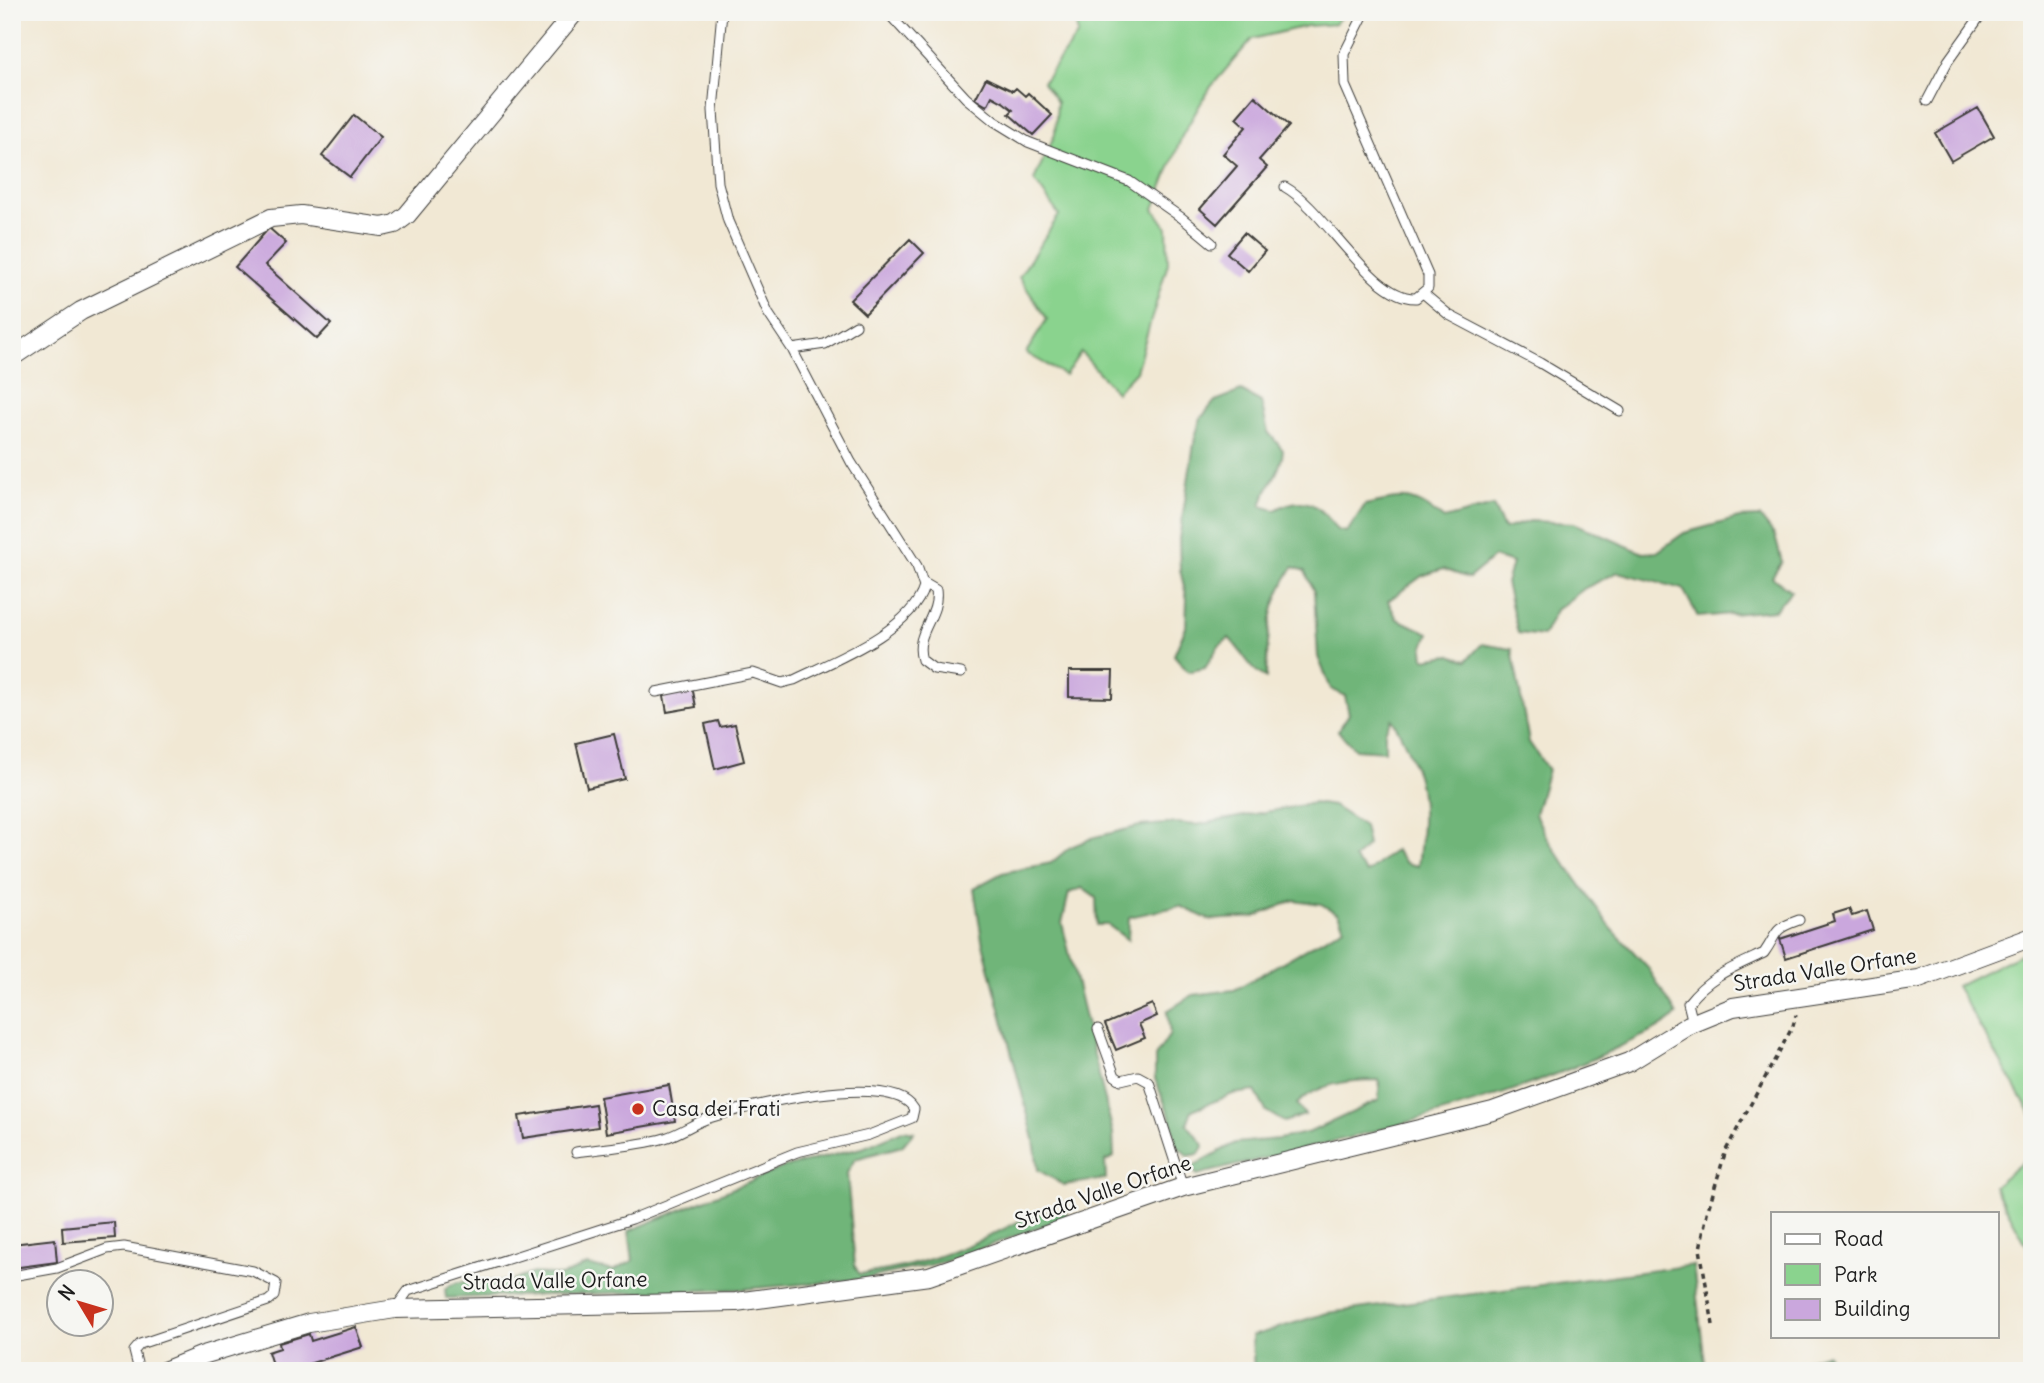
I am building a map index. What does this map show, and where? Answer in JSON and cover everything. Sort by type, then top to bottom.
[{"type":"street","points":[[12,357],[81,311],[271,218],[301,215],[382,227],[396,224],[407,215],[575,12]]},
{"type":"street","name":"Strada Valle Orfane","points":[[164,1371],[203,1355],[309,1322],[395,1309],[736,1301],[929,1276],[1183,1187],[1493,1111],[1629,1062],[1693,1023],[1733,1007],[1920,979],[2032,937]]},
{"type":"lane","points":[[722,12],[713,110],[718,183],[728,221],[768,313],[792,349],[828,421],[924,583],[936,590],[938,603],[920,641],[922,660],[934,669],[961,673]]},
{"type":"lane","points":[[887,12],[966,98],[995,121],[1028,142],[1129,181],[1212,243]]},
{"type":"lane","points":[[1285,187],[1307,202],[1386,288],[1407,298],[1416,298],[1423,293],[1430,283],[1428,275],[1345,85],[1344,54],[1365,12]]},
{"type":"lane","points":[[1927,101],[1948,61],[1983,12]]},
{"type":"lane","points":[[1423,293],[1449,315],[1540,363],[1620,411]]},
{"type":"lane","points":[[792,349],[825,344],[856,326]]},
{"type":"lane","points":[[656,692],[753,673],[782,683],[794,680],[894,626],[921,597],[924,583]]},
{"type":"lane","points":[[1693,1023],[1688,1003],[1703,985],[1721,972],[1764,953],[1772,935],[1782,926],[1799,920]]},
{"type":"lane","points":[[1098,1030],[1115,1076],[1121,1080],[1138,1076],[1149,1082],[1183,1187]]},
{"type":"lane","points":[[395,1309],[408,1292],[632,1219],[797,1152],[896,1126],[912,1118],[914,1109],[910,1101],[900,1096],[854,1091],[753,1106],[707,1119],[665,1138],[576,1152]]},
{"type":"lane","points":[[12,1276],[57,1268],[107,1249],[124,1247],[253,1271],[276,1283],[274,1296],[268,1301],[140,1344],[134,1351],[139,1371]]},
{"type":"path","points":[[1713,1325],[1700,1249],[1707,1213],[1726,1150],[1794,1026],[1801,996]]},
{"type":"green space","points":[[1073,12],[1344,12],[1335,24],[1307,26],[1252,39],[1209,89],[1182,136],[1154,209],[1167,228],[1168,263],[1136,371],[1116,392],[1081,352],[1065,375],[1026,353],[1047,319],[1019,277],[1059,215],[1034,180],[1055,134],[1057,102],[1043,82],[1078,34]]},
{"type":"green space","points":[[1241,391],[1261,402],[1268,432],[1283,450],[1280,465],[1261,506],[1275,510],[1295,502],[1310,504],[1324,514],[1337,530],[1347,532],[1365,505],[1390,500],[1415,501],[1444,519],[1493,506],[1504,529],[1530,521],[1574,523],[1643,553],[1657,552],[1684,533],[1739,518],[1760,517],[1775,536],[1782,562],[1772,577],[1791,591],[1775,610],[1698,617],[1683,589],[1618,572],[1585,588],[1556,610],[1543,636],[1518,633],[1506,583],[1512,563],[1494,557],[1469,578],[1443,569],[1422,576],[1388,601],[1397,619],[1429,633],[1423,649],[1424,659],[1450,655],[1467,660],[1482,644],[1512,649],[1529,742],[1548,770],[1535,814],[1548,840],[1612,929],[1647,966],[1677,1015],[1671,1020],[1621,1046],[1519,1088],[1413,1121],[1197,1175],[1191,1167],[1235,1143],[1279,1139],[1310,1132],[1379,1100],[1379,1080],[1335,1084],[1305,1097],[1297,1104],[1305,1115],[1284,1122],[1266,1111],[1255,1091],[1233,1094],[1192,1110],[1187,1124],[1204,1145],[1199,1154],[1188,1156],[1176,1145],[1172,1122],[1155,1079],[1155,1057],[1170,1034],[1167,1011],[1193,995],[1234,990],[1344,927],[1338,914],[1321,904],[1294,900],[1255,917],[1210,920],[1180,906],[1129,917],[1128,940],[1108,925],[1097,925],[1096,898],[1082,888],[1069,893],[1062,923],[1113,1133],[1114,1157],[1105,1161],[1106,1179],[1064,1185],[1038,1170],[1034,1139],[982,940],[974,888],[1002,873],[1051,863],[1070,847],[1095,837],[1140,826],[1178,823],[1196,825],[1313,803],[1333,806],[1364,826],[1368,845],[1354,859],[1367,873],[1395,850],[1406,863],[1418,866],[1422,806],[1417,774],[1411,757],[1392,719],[1385,731],[1385,751],[1355,749],[1338,731],[1349,714],[1345,696],[1331,689],[1318,657],[1314,592],[1305,571],[1293,567],[1274,607],[1266,678],[1251,665],[1229,638],[1219,646],[1205,668],[1188,672],[1174,655],[1186,627],[1187,599],[1180,570],[1179,539],[1195,437],[1201,418],[1215,401]]},
{"type":"green space","points":[[2032,948],[2032,1115],[1956,986]]},
{"type":"green space","points":[[904,1130],[914,1132],[902,1146],[855,1159],[847,1173],[855,1266],[859,1274],[891,1270],[940,1256],[1034,1215],[1055,1211],[1066,1212],[1067,1217],[947,1261],[865,1279],[744,1289],[446,1298],[445,1289],[457,1282],[512,1281],[533,1273],[561,1276],[587,1265],[613,1271],[633,1261],[629,1231],[782,1168],[865,1147]]},
{"type":"green space","points":[[2032,1154],[2032,1255],[1994,1186]]},
{"type":"green space","points":[[1693,1265],[1706,1371],[1254,1371],[1252,1336],[1327,1313]]},
{"type":"green space","points":[[1827,1353],[1835,1371],[1776,1371]]},
{"type":"building","points":[[986,78],[1013,91],[1016,88],[1025,96],[1028,93],[1052,115],[1033,135],[1009,114],[1013,110],[1003,102],[992,96],[987,106],[975,99]]},
{"type":"building","points":[[1255,96],[1289,126],[1259,160],[1267,167],[1217,224],[1200,209],[1237,166],[1223,154],[1246,127],[1236,118]]},
{"type":"building","points":[[1978,108],[1994,136],[1951,161],[1935,133]]},
{"type":"building","points":[[354,115],[381,137],[350,177],[322,156]]},
{"type":"building","points":[[269,228],[286,243],[265,265],[331,324],[317,339],[235,267]]},
{"type":"building","points":[[1244,233],[1265,251],[1248,271],[1227,253]]},
{"type":"building","points":[[910,239],[924,253],[865,314],[850,300]]},
{"type":"building","points":[[1069,671],[1113,671],[1112,698],[1069,697]]},
{"type":"building","points":[[692,686],[696,707],[667,712],[663,691]]},
{"type":"building","points":[[718,721],[720,727],[735,724],[744,761],[715,769],[705,724]]},
{"type":"building","points":[[614,734],[625,779],[587,788],[576,743]]},
{"type":"building","points":[[1849,909],[1852,916],[1867,911],[1873,930],[1786,958],[1780,939],[1835,921],[1833,914]]},
{"type":"building","points":[[1152,1004],[1157,1016],[1139,1024],[1145,1038],[1116,1050],[1105,1024]]},
{"type":"building","name":"Casa dei Frati","points":[[669,1085],[675,1121],[606,1133],[600,1097]]},
{"type":"building","points":[[595,1104],[598,1127],[523,1138],[519,1116]]},
{"type":"building","points":[[114,1222],[115,1238],[63,1242],[62,1227]]},
{"type":"building","points":[[55,1239],[57,1262],[12,1268],[12,1244]]},
{"type":"building","points":[[356,1327],[363,1347],[286,1371],[274,1371],[268,1352],[280,1348],[279,1343],[309,1334],[311,1341]]},
{"type":"place","name":"Casa dei Frati","points":[[638,1109]]}]
